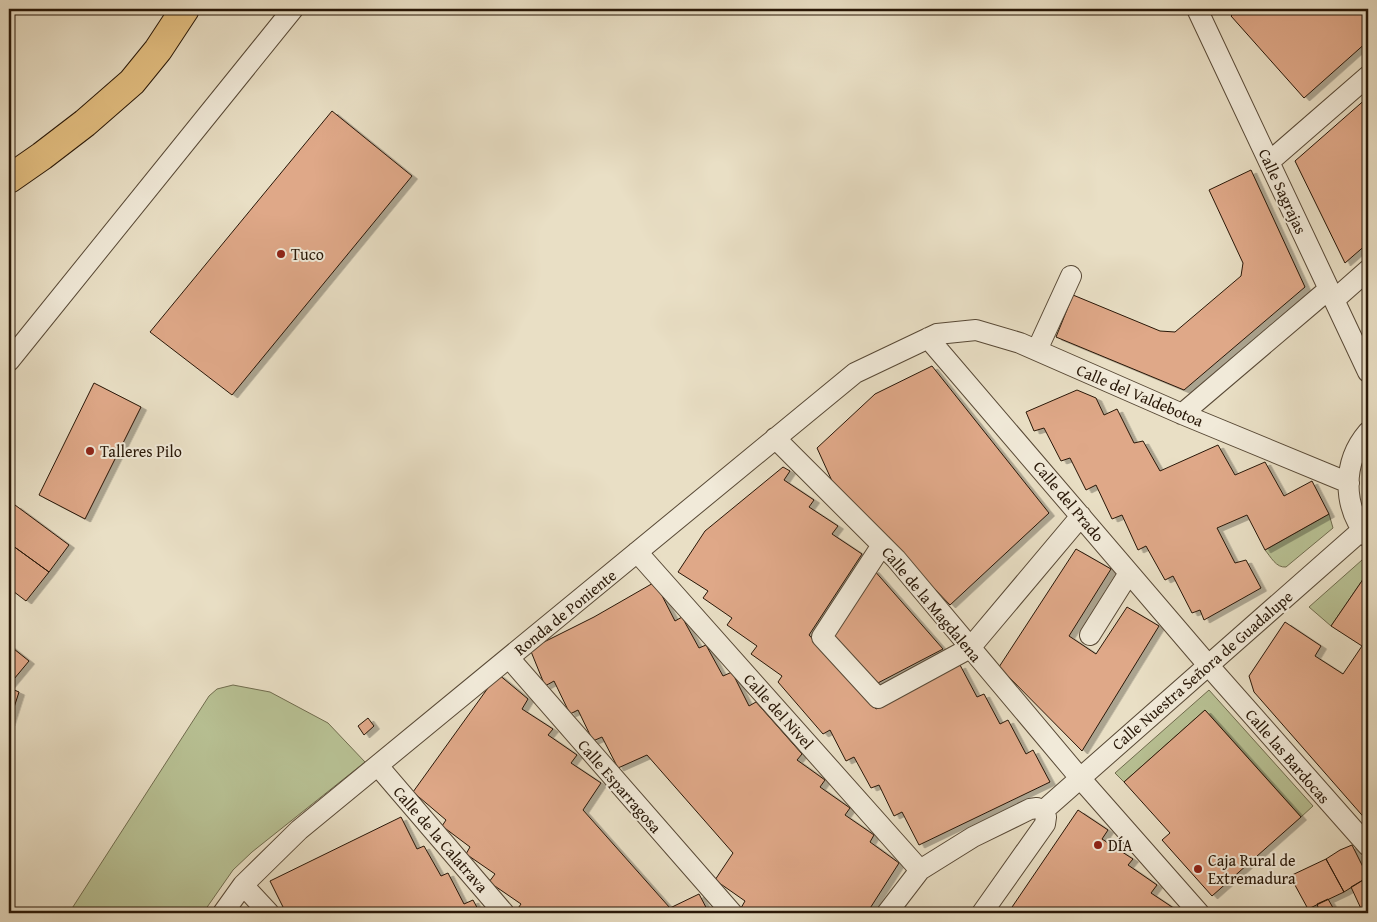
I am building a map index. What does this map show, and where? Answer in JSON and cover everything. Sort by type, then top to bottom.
[{"type":"main road","points":[[9,179],[70,134],[132,82],[158,50],[185,9]]},
{"type":"street","points":[[9,362],[293,9]]},
{"type":"street","name":"Calle Sagrajas","points":[[1197,9],[1368,372]]},
{"type":"street","points":[[1269,162],[1368,76]]},
{"type":"street","points":[[1182,414],[1332,295],[1368,270]]},
{"type":"street","points":[[1037,350],[1071,276]]},
{"type":"street","name":"Calle del Valdebotoa","points":[[928,338],[937,334],[976,330],[1020,343],[1182,414],[1349,483]]},
{"type":"street","name":"Ronda de Poniente","points":[[223,913],[243,885],[299,830],[855,372],[928,338]]},
{"type":"street","name":"Calle del Prado","points":[[928,338],[1208,665]]},
{"type":"street","points":[[1365,534],[1354,516],[1350,502],[1349,472],[1352,458],[1358,445],[1368,432]]},
{"type":"street","name":"Calle de la Magdalena","points":[[775,438],[896,560],[1080,778],[1199,913]]},
{"type":"street","points":[[882,545],[822,637],[878,698],[970,648],[1081,516]]},
{"type":"street","name":"Calle Nuestra Señora de Guadalupe","points":[[1043,811],[1208,665],[1365,534]]},
{"type":"street","name":"Calle del Nivel","points":[[637,552],[920,870]]},
{"type":"street","points":[[1090,635],[1129,573]]},
{"type":"street","name":"Calle Esparragosa","points":[[509,658],[732,913]]},
{"type":"street","name":"Calle las Bardocas","points":[[1208,665],[1368,846]]},
{"type":"street","name":"Calle de la Calatrava","points":[[378,766],[504,913]]},
{"type":"street","points":[[887,913],[920,870],[974,837],[1030,809],[1037,808],[1043,811],[1046,817],[1045,824],[982,913]]},
{"type":"street","points":[[243,885],[269,913]]},
{"type":"green space","points":[[1368,466],[1368,506],[1365,486]]},
{"type":"green space","points":[[1329,514],[1333,528],[1286,567],[1279,566],[1265,550]]},
{"type":"green space","points":[[1362,560],[1368,565],[1368,572],[1331,626],[1309,607]]},
{"type":"green space","points":[[233,685],[270,692],[328,723],[365,762],[252,852],[233,870],[203,913],[69,913],[209,696],[217,689]]},
{"type":"green space","points":[[1209,690],[1313,806],[1301,817],[1205,710],[1124,782],[1115,773]]},
{"type":"building","points":[[1235,9],[1368,9],[1368,41],[1304,98],[1231,16],[1236,11]]},
{"type":"building","points":[[1368,97],[1368,243],[1345,263],[1295,161]]},
{"type":"building","name":"Tuco","points":[[332,111],[412,176],[232,395],[150,332]]},
{"type":"building","points":[[1251,170],[1305,287],[1184,390],[1056,337],[1073,295],[1160,331],[1175,332],[1241,276],[1243,263],[1209,190]]},
{"type":"building","points":[[932,366],[1049,513],[950,605],[832,481],[817,448],[875,394]]},
{"type":"building","name":"Talleres Pilo","points":[[94,383],[141,407],[85,519],[39,495]]},
{"type":"building","points":[[1077,390],[1096,398],[1104,415],[1117,409],[1134,443],[1143,441],[1160,471],[1218,445],[1235,475],[1265,462],[1284,496],[1312,481],[1329,514],[1265,550],[1247,515],[1217,528],[1235,563],[1246,560],[1261,588],[1204,620],[1200,610],[1192,613],[1173,576],[1165,580],[1146,546],[1138,550],[1122,515],[1112,519],[1096,485],[1086,490],[1070,458],[1061,461],[1044,428],[1034,431],[1026,412]]},
{"type":"building","points":[[783,467],[790,471],[784,480],[814,500],[809,507],[838,526],[832,534],[862,554],[809,635],[876,709],[960,665],[977,697],[984,694],[1000,724],[1008,720],[1026,754],[1033,750],[1050,782],[919,845],[902,812],[894,816],[879,785],[871,788],[854,757],[846,761],[830,730],[823,734],[778,682],[782,676],[751,654],[757,646],[727,625],[732,618],[703,598],[708,591],[678,572],[705,531]]},
{"type":"building","points":[[15,505],[69,545],[49,572],[9,543],[9,513]]},
{"type":"building","points":[[9,543],[49,572],[26,601],[9,588]]},
{"type":"building","points":[[1076,549],[1111,569],[1069,636],[1096,654],[1127,607],[1159,626],[1082,751],[999,667]]},
{"type":"building","points":[[873,569],[943,649],[874,685],[829,635]]},
{"type":"building","points":[[1368,572],[1368,822],[1254,692],[1249,676],[1285,622],[1321,646],[1315,656],[1343,674],[1362,646],[1331,626]]},
{"type":"building","points":[[655,582],[675,621],[682,617],[699,648],[706,645],[723,676],[732,672],[749,706],[756,702],[802,754],[797,760],[825,780],[820,787],[850,808],[845,815],[874,835],[870,842],[899,863],[867,913],[748,913],[741,908],[745,901],[715,880],[733,853],[647,755],[618,768],[602,737],[593,741],[578,710],[570,714],[554,681],[545,686],[530,649],[594,617]]},
{"type":"building","points":[[9,645],[29,661],[9,685]]},
{"type":"building","points":[[498,674],[528,699],[522,709],[553,729],[548,735],[577,755],[571,763],[601,783],[583,810],[670,908],[699,894],[709,913],[519,913],[516,911],[521,904],[489,882],[495,874],[466,854],[470,847],[442,826],[446,820],[413,792]]},
{"type":"building","points":[[12,689],[19,692],[9,723],[9,693]]},
{"type":"building","points":[[1205,710],[1301,817],[1212,896],[1162,840],[1170,833],[1124,782]]},
{"type":"building","points":[[368,718],[374,726],[364,735],[358,726]]},
{"type":"building","points":[[1078,810],[1108,830],[1102,839],[1133,859],[1128,865],[1157,885],[1151,893],[1181,913],[1008,913]]},
{"type":"building","points":[[401,817],[417,849],[424,846],[441,876],[448,873],[464,904],[473,900],[480,913],[298,913],[296,909],[286,913],[270,881]]},
{"type":"building","points":[[1352,845],[1368,877],[1344,892],[1326,859]]},
{"type":"building","points":[[1326,859],[1344,892],[1308,909],[1290,876]]},
{"type":"building","points":[[1368,877],[1368,913],[1363,913],[1351,887]]},
{"type":"building","points":[[1328,899],[1336,913],[1320,913],[1317,904]]},
{"type":"building","points":[[239,908],[248,913],[236,913]]},
{"type":"place","name":"Tuco","points":[[281,254]]},
{"type":"place","name":"Talleres Pilo","points":[[90,451]]},
{"type":"place","name":"DÍA","points":[[1098,845]]},
{"type":"place","name":"Caja Rural de Extremadura","points":[[1198,869]]}]
